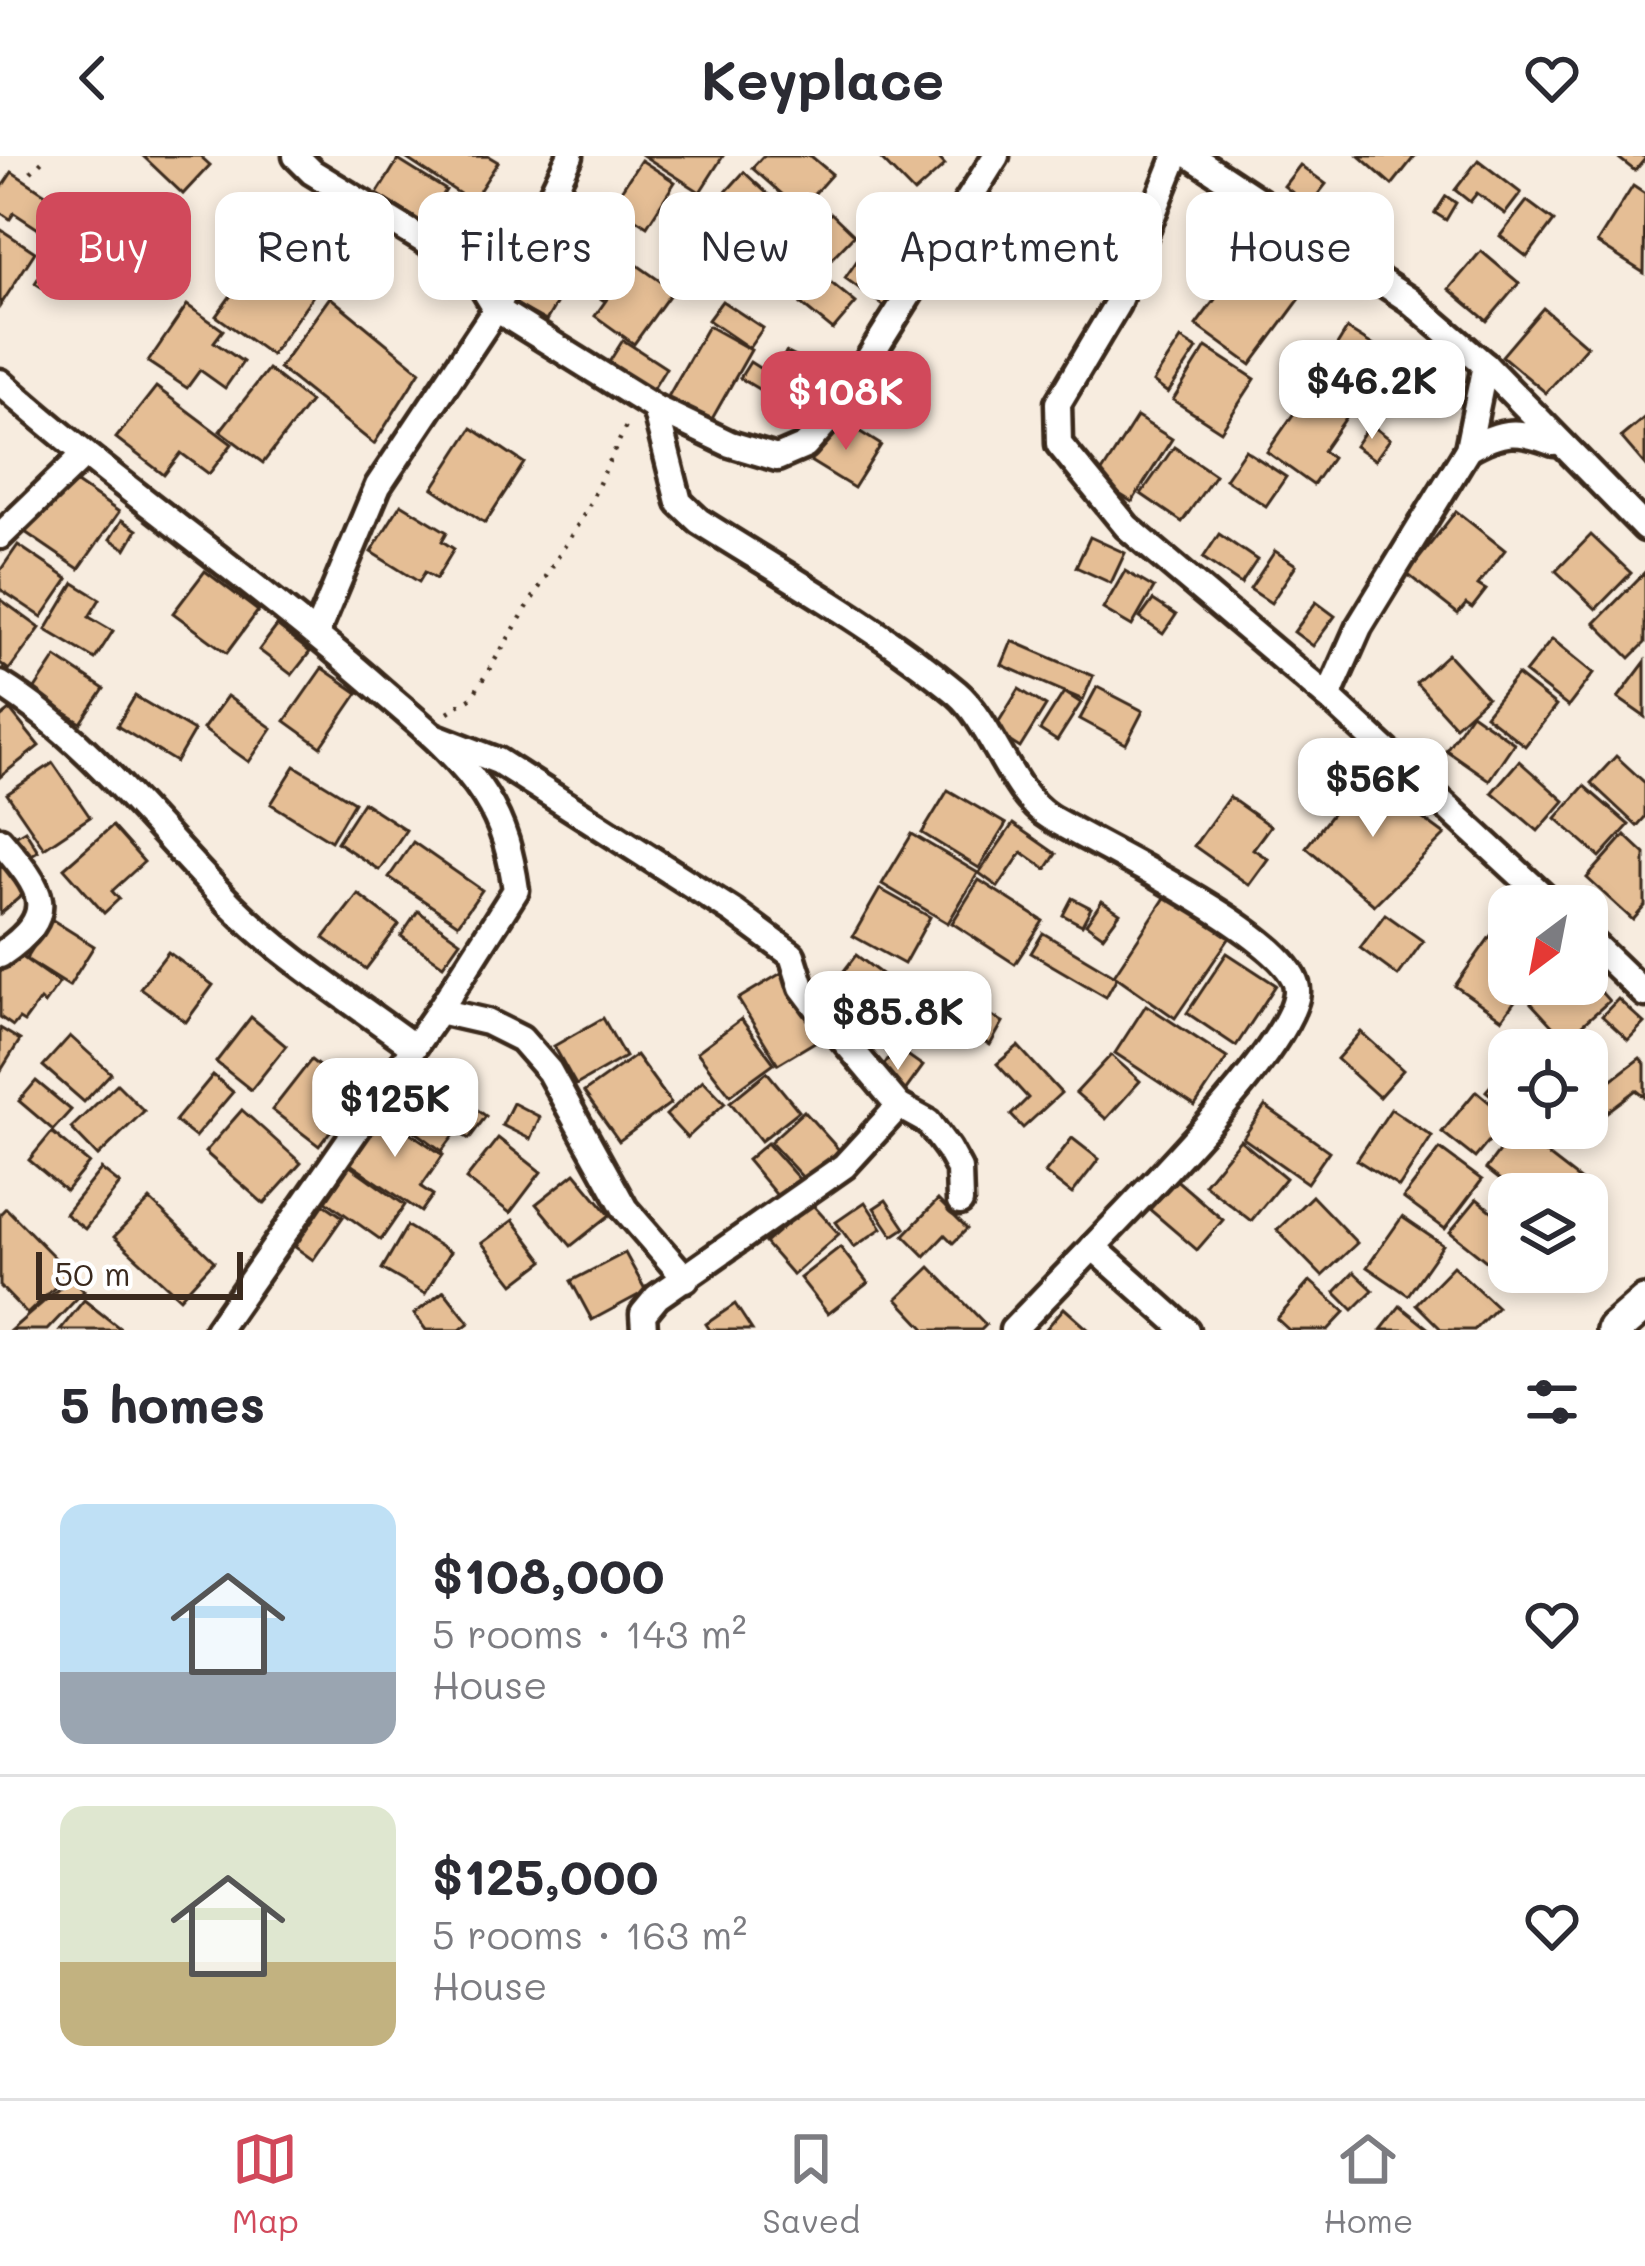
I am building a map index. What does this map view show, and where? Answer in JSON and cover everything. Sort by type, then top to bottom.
[{"type":"main road","points":[[1614,1330],[1645,1303]]},
{"type":"street","points":[[296,156],[311,172],[472,270],[496,309],[648,404],[730,444],[777,458],[805,446],[836,411],[996,156]]},
{"type":"street","points":[[316,634],[378,487],[496,309],[570,156]]},
{"type":"street","points":[[1176,156],[1118,304],[1058,403],[1059,444],[1127,526],[1328,697],[1531,885]]},
{"type":"street","points":[[1191,156],[1409,300],[1485,365],[1645,528]]},
{"type":"street","points":[[1328,697],[1359,627],[1468,449],[1485,365]]},
{"type":"street","points":[[0,382],[83,456],[316,634],[432,735],[484,793],[510,846],[516,890],[439,1011],[217,1330]]},
{"type":"street","points":[[648,404],[679,502],[699,521],[851,617],[961,697],[1042,813],[1188,893],[1277,957],[1296,980],[1297,996],[1283,1024],[1237,1093],[1012,1330]]},
{"type":"street","points":[[1468,449],[1494,434],[1519,430],[1562,446]]},
{"type":"street","points":[[0,536],[83,456]]},
{"type":"street","points":[[0,684],[39,708],[96,759],[237,911],[414,1047]]},
{"type":"street","points":[[432,735],[498,761],[734,912],[792,956],[802,987],[899,1106],[928,1122],[948,1150],[958,1169],[960,1202]]},
{"type":"street","points":[[0,840],[40,897],[42,915],[29,935],[0,955]]},
{"type":"street","points":[[1608,958],[1645,994]]},
{"type":"street","points":[[439,1011],[487,1022],[521,1040],[549,1071],[626,1209],[686,1279]]},
{"type":"street","points":[[644,1330],[643,1314],[657,1297],[844,1166],[899,1106]]},
{"type":"street","points":[[1093,1247],[1186,1330]]},
{"type":"path","points":[[31,172],[47,156]]},
{"type":"path","points":[[432,735],[444,714],[472,697],[648,404]]},
{"type":"building","points":[[143,156],[200,156],[210,165],[181,192]]},
{"type":"building","points":[[488,156],[498,162],[478,192],[457,192],[404,157]]},
{"type":"building","points":[[644,156],[723,156],[700,192]]},
{"type":"building","points":[[763,156],[811,156],[832,174],[816,192],[779,192],[752,168]]},
{"type":"building","points":[[878,156],[937,156],[945,165],[913,192]]},
{"type":"building","points":[[1359,156],[1415,156],[1392,185]]},
{"type":"building","points":[[1616,156],[1645,156],[1645,159],[1635,171]]},
{"type":"building","points":[[398,160],[446,190],[418,192],[418,220],[394,205],[394,192],[378,192]]},
{"type":"building","points":[[641,160],[675,182],[669,192],[659,192],[659,207],[647,226],[635,218],[635,192],[620,192]]},
{"type":"building","points":[[1478,160],[1521,193],[1505,214],[1477,193],[1470,202],[1455,190]]},
{"type":"building","points":[[1300,165],[1326,184],[1320,192],[1292,192],[1284,186]]},
{"type":"building","points":[[12,172],[42,192],[36,192],[36,227],[14,213],[10,219],[0,212],[0,190]]},
{"type":"building","points":[[744,172],[766,192],[726,192]]},
{"type":"building","points":[[1633,186],[1645,194],[1644,273],[1597,243]]},
{"type":"building","points":[[1446,196],[1456,203],[1446,220],[1435,213]]},
{"type":"building","points":[[1527,201],[1554,221],[1527,257],[1500,236]]},
{"type":"building","points":[[832,214],[854,235],[832,258]]},
{"type":"building","points":[[0,229],[35,252],[0,306]]},
{"type":"building","points":[[1481,251],[1519,283],[1487,321],[1449,289]]},
{"type":"building","points":[[856,262],[856,286],[845,278]]},
{"type":"building","points":[[635,263],[659,280],[659,300],[666,300],[634,344],[595,316],[606,300],[635,300]]},
{"type":"building","points":[[832,284],[856,303],[833,330],[801,304],[832,300]]},
{"type":"building","points":[[228,300],[310,300],[271,355],[216,316]]},
{"type":"building","points":[[328,300],[334,300],[420,371],[374,444],[279,368]]},
{"type":"building","points":[[508,300],[558,300],[546,321]]},
{"type":"building","points":[[1214,300],[1299,300],[1251,365],[1196,325]]},
{"type":"building","points":[[722,301],[763,328],[749,348],[708,320]]},
{"type":"building","points":[[187,305],[223,330],[214,342],[243,362],[225,388],[200,370],[187,388],[148,362]]},
{"type":"building","points":[[1543,308],[1587,346],[1546,393],[1502,356]]},
{"type":"building","points":[[708,326],[751,350],[708,426],[665,402]]},
{"type":"building","points":[[1347,329],[1403,364],[1381,398],[1326,363]]},
{"type":"building","points":[[1181,339],[1197,349],[1168,393],[1153,382]]},
{"type":"building","points":[[623,340],[666,368],[650,394],[606,367]]},
{"type":"building","points":[[1206,347],[1255,379],[1221,431],[1173,400]]},
{"type":"building","points":[[786,352],[812,365],[801,385],[776,372]]},
{"type":"building","points":[[750,362],[786,385],[777,400],[740,378]]},
{"type":"building","points":[[268,369],[310,402],[263,463],[220,431]]},
{"type":"building","points":[[1324,370],[1361,396],[1323,451],[1332,458],[1313,485],[1267,452]]},
{"type":"building","points":[[156,387],[232,444],[209,474],[181,453],[164,475],[116,438]]},
{"type":"building","points":[[1137,417],[1172,439],[1132,502],[1097,480]]},
{"type":"building","points":[[1645,417],[1645,465],[1621,437]]},
{"type":"building","points":[[838,418],[881,445],[854,488],[810,461]]},
{"type":"building","points":[[1370,424],[1390,439],[1375,460],[1355,446]]},
{"type":"building","points":[[472,428],[524,463],[485,523],[433,488]]},
{"type":"building","points":[[1174,447],[1215,475],[1182,522],[1141,494]]},
{"type":"building","points":[[1245,450],[1286,477],[1266,506],[1225,479]]},
{"type":"building","points":[[64,474],[119,512],[79,569],[25,532]]},
{"type":"building","points":[[401,504],[447,532],[442,541],[454,549],[436,579],[425,572],[419,582],[371,552]]},
{"type":"building","points":[[1456,511],[1505,550],[1478,585],[1486,590],[1472,608],[1466,604],[1458,614],[1407,574]]},
{"type":"building","points":[[122,520],[137,530],[126,549],[110,539]]},
{"type":"building","points":[[1219,534],[1257,560],[1241,584],[1203,558]]},
{"type":"building","points":[[1591,535],[1631,573],[1596,609],[1556,571]]},
{"type":"building","points":[[1090,537],[1125,553],[1111,583],[1076,567]]},
{"type":"building","points":[[18,545],[68,579],[42,617],[0,589],[0,571]]},
{"type":"building","points":[[1275,551],[1296,565],[1271,603],[1250,589]]},
{"type":"building","points":[[205,571],[258,611],[227,653],[173,613]]},
{"type":"building","points":[[1125,571],[1154,588],[1132,626],[1103,609]]},
{"type":"building","points":[[1645,572],[1645,643],[1630,658],[1595,623]]},
{"type":"building","points":[[74,583],[100,599],[89,617],[113,631],[95,659],[46,630]]},
{"type":"building","points":[[0,599],[40,628],[9,670],[0,663]]},
{"type":"building","points":[[1153,600],[1176,615],[1163,634],[1140,618]]},
{"type":"building","points":[[1316,602],[1335,616],[1313,646],[1294,632]]},
{"type":"building","points":[[277,626],[310,652],[292,675],[259,650]]},
{"type":"building","points":[[1552,639],[1594,673],[1568,707],[1525,673]]},
{"type":"building","points":[[1012,641],[1093,676],[1083,700],[1002,665]]},
{"type":"building","points":[[1448,654],[1487,697],[1455,726],[1416,683]]},
{"type":"building","points":[[56,657],[104,689],[81,723],[33,692]]},
{"type":"building","points":[[1645,662],[1645,717],[1618,698]]},
{"type":"building","points":[[322,668],[358,693],[321,747],[285,721]]},
{"type":"building","points":[[1517,675],[1556,706],[1525,746],[1485,715]]},
{"type":"building","points":[[1097,687],[1143,711],[1126,744],[1080,719]]},
{"type":"building","points":[[1019,689],[1046,706],[1020,748],[993,731]]},
{"type":"building","points":[[1064,692],[1081,703],[1057,741],[1040,730]]},
{"type":"building","points":[[135,696],[194,731],[176,762],[117,726]]},
{"type":"building","points":[[227,696],[272,728],[249,762],[203,729]]},
{"type":"building","points":[[10,710],[39,746],[0,777],[0,718]]},
{"type":"building","points":[[1471,713],[1514,743],[1489,780],[1446,750]]},
{"type":"building","points":[[1616,756],[1645,783],[1645,817],[1637,826],[1591,783]]},
{"type":"building","points":[[1519,761],[1564,801],[1538,831],[1492,792]]},
{"type":"building","points":[[53,763],[90,817],[44,848],[7,794]]},
{"type":"building","points":[[295,766],[354,802],[331,841],[271,804]]},
{"type":"building","points":[[1363,775],[1445,835],[1374,905],[1306,847]]},
{"type":"building","points":[[1584,786],[1629,825],[1600,857],[1556,818]]},
{"type":"building","points":[[948,790],[1006,824],[979,868],[922,833]]},
{"type":"building","points":[[1229,797],[1270,826],[1253,849],[1268,859],[1249,885],[1194,846]]},
{"type":"building","points":[[363,802],[406,830],[379,870],[337,842]]},
{"type":"building","points":[[1013,824],[1056,854],[1046,869],[1022,852],[998,887],[979,873]]},
{"type":"building","points":[[112,826],[144,862],[112,891],[119,899],[104,913],[64,868]]},
{"type":"building","points":[[25,830],[38,851],[23,860],[10,839]]},
{"type":"building","points":[[912,834],[978,873],[948,923],[882,884]]},
{"type":"building","points":[[1625,835],[1645,854],[1645,906],[1633,920],[1608,897],[1608,885],[1595,885],[1587,878]]},
{"type":"building","points":[[413,842],[482,890],[458,924],[389,877]]},
{"type":"building","points":[[0,864],[27,891],[0,914]]},
{"type":"building","points":[[979,880],[1043,921],[1015,964],[952,923]]},
{"type":"building","points":[[1172,887],[1235,930],[1175,1018],[1114,975]]},
{"type":"building","points":[[880,889],[930,917],[904,964],[853,936]]},
{"type":"building","points":[[358,894],[399,925],[366,969],[324,938]]},
{"type":"building","points":[[1072,898],[1091,908],[1082,925],[1063,915]]},
{"type":"building","points":[[1102,901],[1120,913],[1103,936],[1086,924]]},
{"type":"building","points":[[418,911],[460,941],[443,965],[401,936]]},
{"type":"building","points":[[1385,914],[1423,941],[1398,976],[1360,948]]},
{"type":"building","points":[[51,919],[94,946],[69,986],[26,959]]},
{"type":"building","points":[[1043,933],[1117,977],[1106,997],[1031,953]]},
{"type":"building","points":[[1488,940],[1488,1005],[1512,1005],[1502,1019],[1455,986]]},
{"type":"building","points":[[15,952],[59,983],[44,1004],[40,1000],[24,1022],[19,1019],[13,1026],[0,1017],[0,973]]},
{"type":"building","points":[[168,952],[213,985],[186,1022],[140,988]]},
{"type":"building","points":[[1227,953],[1276,985],[1236,1046],[1187,1013]]},
{"type":"building","points":[[856,955],[904,991],[875,1029],[827,993]]},
{"type":"building","points":[[783,972],[823,1037],[778,1064],[738,999]]},
{"type":"building","points":[[1618,999],[1644,1023],[1628,1040],[1602,1016]]},
{"type":"building","points":[[1146,1005],[1227,1058],[1195,1106],[1115,1053]]},
{"type":"building","points":[[1533,1005],[1604,1005],[1577,1029],[1555,1029]]},
{"type":"building","points":[[985,1012],[1003,1022],[990,1045],[972,1034]]},
{"type":"building","points":[[251,1017],[286,1046],[251,1090],[216,1062]]},
{"type":"building","points":[[603,1018],[625,1057],[576,1085],[554,1046]]},
{"type":"building","points":[[741,1019],[774,1063],[730,1095],[697,1052]]},
{"type":"building","points":[[0,1028],[20,1040],[0,1072]]},
{"type":"building","points":[[1361,1032],[1403,1070],[1379,1097],[1337,1059]]},
{"type":"building","points":[[70,1036],[111,1073],[84,1102],[43,1066]]},
{"type":"building","points":[[1018,1046],[1061,1093],[1023,1128],[1011,1115],[1028,1098],[997,1064]]},
{"type":"building","points":[[896,1047],[923,1066],[900,1098],[874,1080]]},
{"type":"building","points":[[636,1055],[671,1103],[619,1141],[584,1092]]},
{"type":"building","points":[[1111,1055],[1140,1081],[1106,1119],[1076,1093]]},
{"type":"building","points":[[1640,1058],[1645,1064],[1645,1097],[1636,1090],[1608,1111],[1608,1082]]},
{"type":"building","points":[[311,1060],[357,1096],[319,1146],[272,1110]]},
{"type":"building","points":[[414,1064],[486,1116],[469,1139],[457,1131],[442,1151],[382,1107]]},
{"type":"building","points":[[767,1072],[799,1111],[761,1141],[730,1102]]},
{"type":"building","points":[[213,1075],[233,1092],[195,1137],[175,1121]]},
{"type":"building","points":[[703,1080],[725,1103],[687,1138],[666,1115]]},
{"type":"building","points":[[36,1081],[71,1110],[53,1130],[19,1101]]},
{"type":"building","points":[[117,1084],[144,1111],[98,1156],[71,1128]]},
{"type":"building","points":[[1476,1091],[1488,1101],[1488,1142],[1475,1158],[1442,1132]]},
{"type":"building","points":[[513,1103],[540,1117],[530,1139],[502,1125]]},
{"type":"building","points":[[1265,1106],[1329,1151],[1307,1183],[1243,1138]]},
{"type":"building","points":[[1391,1109],[1432,1136],[1399,1187],[1357,1160]]},
{"type":"building","points":[[242,1110],[301,1163],[264,1204],[205,1152]]},
{"type":"building","points":[[377,1110],[443,1155],[421,1187],[433,1195],[421,1212],[343,1159]]},
{"type":"building","points":[[804,1111],[840,1151],[807,1182],[770,1142]]},
{"type":"building","points":[[52,1132],[89,1163],[66,1191],[29,1160]]},
{"type":"building","points":[[498,1138],[541,1172],[510,1213],[466,1179]]},
{"type":"building","points":[[1072,1138],[1099,1159],[1072,1194],[1045,1173]]},
{"type":"building","points":[[1240,1140],[1286,1178],[1251,1221],[1204,1184]]},
{"type":"building","points":[[767,1143],[800,1180],[779,1198],[747,1160]]},
{"type":"building","points":[[1440,1149],[1482,1180],[1445,1229],[1403,1198]]},
{"type":"building","points":[[1501,1149],[1540,1149],[1571,1173],[1491,1173],[1486,1169]]},
{"type":"building","points":[[350,1166],[405,1205],[381,1240],[326,1201]]},
{"type":"building","points":[[101,1169],[120,1184],[85,1229],[65,1214]]},
{"type":"building","points":[[575,1173],[610,1215],[571,1246],[536,1204]]},
{"type":"building","points":[[1173,1177],[1223,1220],[1197,1250],[1148,1208]]},
{"type":"building","points":[[1312,1196],[1357,1243],[1322,1276],[1277,1230]]},
{"type":"building","points":[[1477,1199],[1488,1208],[1488,1263],[1450,1232]]},
{"type":"building","points":[[150,1200],[214,1261],[180,1298],[114,1237]]},
{"type":"building","points":[[886,1200],[905,1228],[893,1236],[874,1208]]},
{"type":"building","points":[[938,1200],[967,1229],[953,1243],[945,1235],[925,1256],[904,1235]]},
{"type":"building","points":[[865,1202],[882,1228],[854,1247],[836,1222]]},
{"type":"building","points":[[811,1203],[839,1234],[793,1275],[765,1243]]},
{"type":"building","points":[[324,1204],[343,1217],[313,1260],[295,1247]]},
{"type":"building","points":[[6,1208],[70,1273],[27,1314],[0,1286],[0,1214]]},
{"type":"building","points":[[1402,1217],[1443,1245],[1408,1295],[1367,1267]]},
{"type":"building","points":[[513,1220],[544,1261],[514,1284],[482,1243]]},
{"type":"building","points":[[407,1226],[450,1252],[425,1294],[382,1269]]},
{"type":"building","points":[[840,1247],[868,1283],[828,1314],[800,1278]]},
{"type":"building","points":[[625,1253],[646,1291],[592,1320],[571,1281]]},
{"type":"building","points":[[1453,1266],[1497,1307],[1474,1330],[1442,1330],[1416,1304]]},
{"type":"building","points":[[930,1267],[986,1325],[981,1330],[926,1330],[897,1299]]},
{"type":"building","points":[[1354,1272],[1373,1290],[1353,1310],[1335,1292]]},
{"type":"building","points":[[71,1278],[84,1291],[47,1330],[11,1330]]},
{"type":"building","points":[[1310,1281],[1345,1312],[1328,1330],[1289,1330],[1277,1319]]},
{"type":"building","points":[[444,1291],[469,1323],[460,1330],[426,1330],[414,1314]]},
{"type":"building","points":[[84,1300],[122,1330],[60,1330]]},
{"type":"building","points":[[735,1304],[752,1330],[710,1330],[706,1324]]},
{"type":"building","points":[[1400,1306],[1430,1330],[1381,1330]]},
{"type":"building","points":[[1064,1308],[1089,1330],[1045,1330]]}]
